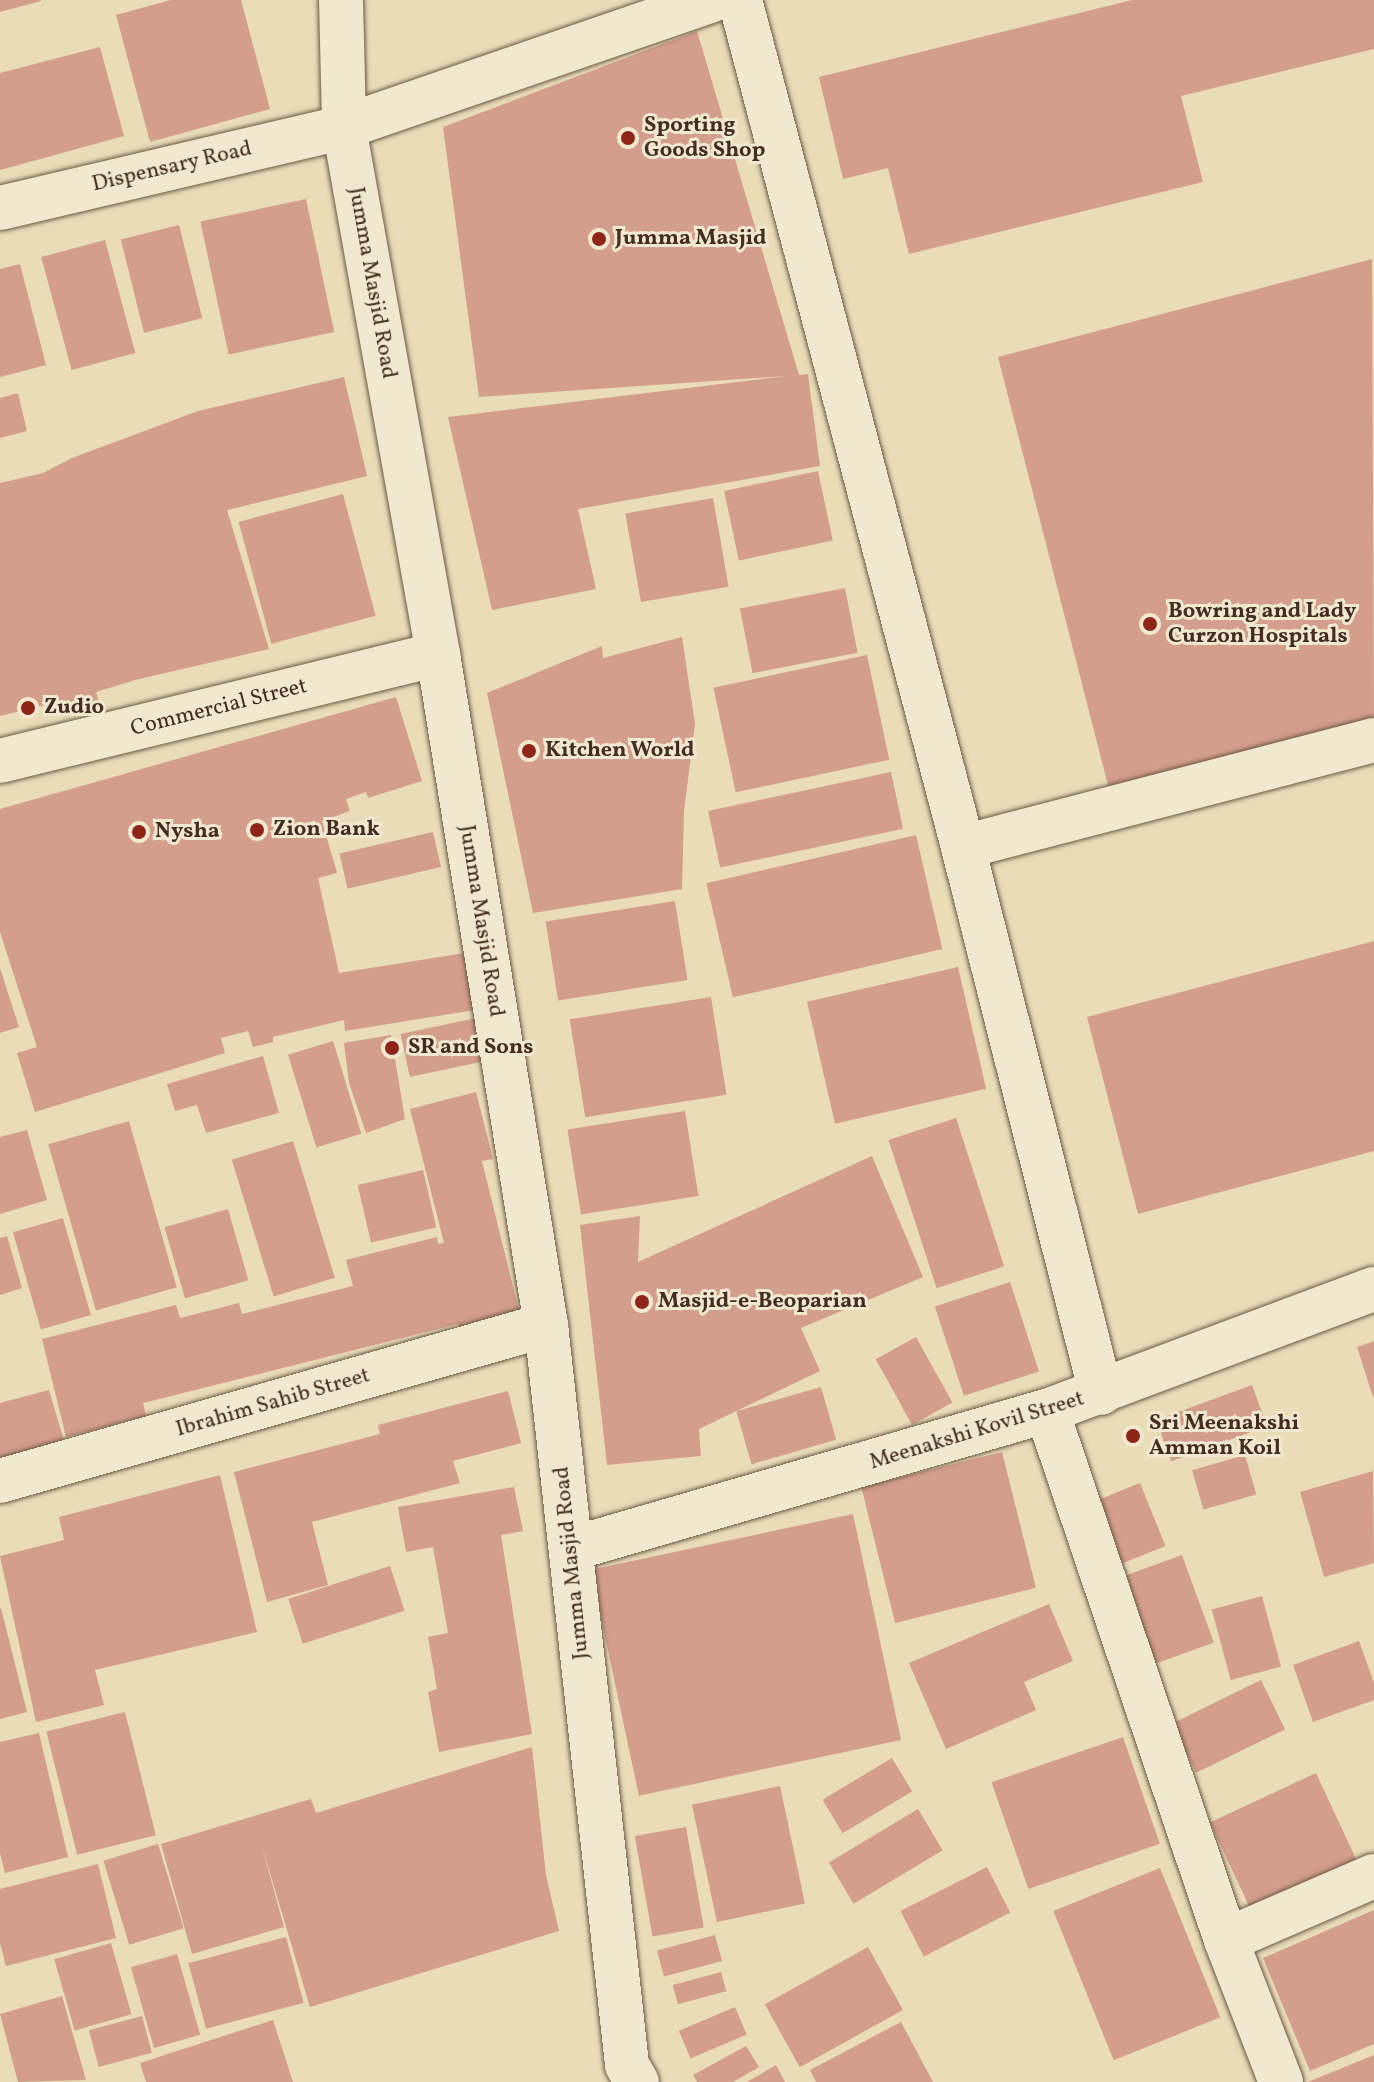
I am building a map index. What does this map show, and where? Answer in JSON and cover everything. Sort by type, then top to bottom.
[{"type":"street","name":"Jumma Masjid Road","points":[[341,0],[344,127],[438,654],[546,1325],[571,1549],[619,2076]]},
{"type":"street","name":"Dispensary Road","points":[[0,208],[344,127],[712,0]]},
{"type":"street","points":[[740,0],[963,847],[1101,1393]]},
{"type":"street","name":"Commercial Street","points":[[0,761],[438,654]]},
{"type":"street","points":[[963,847],[1374,740]]},
{"type":"street","name":"Meenakshi Kovil Street","points":[[571,1549],[1047,1411],[1374,1289]]},
{"type":"street","name":"Ibrahim Sahib Street","points":[[0,1481],[546,1325]]},
{"type":"street","points":[[1047,1411],[1226,1940],[1281,2082]]},
{"type":"street","points":[[1226,1940],[1374,1876]]},
{"type":"building","points":[[0,0],[41,0],[41,1],[0,12]]},
{"type":"building","points":[[171,0],[241,0],[270,109],[150,142],[116,15]]},
{"type":"building","points":[[1132,0],[1374,0],[1374,49],[1181,96],[1203,182],[909,254],[888,168],[843,179],[819,77]]},
{"type":"building","name":"Jumma Masjid","points":[[697,31],[799,375],[808,374],[820,466],[578,509],[596,589],[492,610],[448,417],[786,376],[479,397],[443,127]]},
{"type":"building","points":[[100,47],[124,136],[0,170],[0,73]]},
{"type":"building","points":[[306,199],[334,332],[229,354],[200,221]]},
{"type":"building","points":[[179,225],[202,318],[144,333],[121,240]]},
{"type":"building","points":[[105,240],[135,353],[72,370],[41,257]]},
{"type":"building","points":[[1372,259],[1374,719],[1109,789],[998,357]]},
{"type":"building","points":[[20,264],[46,365],[0,377],[0,269]]},
{"type":"building","points":[[344,377],[367,476],[227,510],[269,649],[135,680],[96,692],[99,702],[68,710],[65,700],[0,716],[0,483],[43,473],[72,458],[198,411]]},
{"type":"building","points":[[18,393],[27,431],[0,438],[0,398]]},
{"type":"building","points":[[818,471],[833,540],[739,560],[724,491]]},
{"type":"building","points":[[343,494],[376,616],[271,644],[239,522]]},
{"type":"building","points":[[713,498],[729,587],[641,602],[625,513]]},
{"type":"building","points":[[845,588],[858,653],[753,673],[740,608]]},
{"type":"building","points":[[682,637],[695,724],[684,811],[682,889],[533,913],[487,693],[602,646],[603,658]]},
{"type":"building","points":[[867,655],[889,760],[736,792],[713,688]]},
{"type":"building","points":[[396,697],[422,781],[368,798],[366,792],[346,799],[350,811],[322,821],[337,873],[318,878],[339,973],[471,952],[481,1009],[345,1031],[344,1020],[273,1037],[273,1042],[253,1047],[248,1031],[221,1038],[225,1053],[35,1112],[17,1053],[37,1047],[0,932],[0,809]]},
{"type":"building","points":[[891,772],[903,829],[720,868],[708,811]]},
{"type":"building","points":[[433,832],[441,867],[348,889],[339,854]]},
{"type":"building","points":[[916,835],[942,949],[733,997],[707,883]]},
{"type":"building","points":[[675,901],[688,980],[558,1001],[546,921]]},
{"type":"building","points":[[1374,941],[1374,1151],[1138,1214],[1087,1017]]},
{"type":"building","points":[[958,967],[986,1089],[835,1124],[807,1002]]},
{"type":"building","points":[[0,968],[19,1027],[0,1033]]},
{"type":"building","points":[[711,997],[726,1095],[585,1117],[570,1019]]},
{"type":"building","points":[[476,1018],[485,1061],[410,1077],[401,1034]]},
{"type":"building","points":[[391,1035],[405,1119],[366,1133],[349,1083],[344,1043]]},
{"type":"building","points":[[333,1041],[361,1134],[316,1148],[288,1055]]},
{"type":"building","points":[[263,1056],[279,1113],[206,1133],[197,1105],[175,1111],[167,1084]]},
{"type":"building","points":[[476,1092],[493,1159],[482,1161],[520,1315],[461,1331],[458,1324],[143,1403],[146,1416],[66,1437],[42,1339],[176,1305],[180,1318],[239,1303],[242,1314],[353,1286],[346,1260],[437,1237],[438,1244],[444,1243],[410,1109]]},
{"type":"building","points":[[685,1111],[698,1196],[581,1215],[567,1130]]},
{"type":"building","points":[[956,1118],[1004,1266],[937,1288],[888,1140]]},
{"type":"building","points":[[129,1121],[177,1287],[96,1310],[48,1144]]},
{"type":"building","points":[[27,1130],[47,1200],[0,1214],[0,1137]]},
{"type":"building","points":[[293,1141],[335,1278],[274,1296],[232,1160]]},
{"type":"building","points":[[872,1156],[923,1277],[801,1328],[820,1371],[699,1429],[701,1456],[607,1465],[580,1225],[640,1216],[638,1262]]},
{"type":"building","points":[[423,1170],[436,1227],[371,1243],[358,1185]]},
{"type":"building","points":[[228,1209],[248,1280],[185,1298],[165,1227]]},
{"type":"building","points":[[63,1218],[91,1315],[41,1329],[13,1232]]},
{"type":"building","points":[[7,1236],[22,1288],[0,1295],[0,1238]]},
{"type":"building","points":[[1010,1282],[1039,1371],[964,1396],[935,1306]]},
{"type":"building","points":[[916,1337],[952,1403],[912,1425],[876,1359]]},
{"type":"building","points":[[1374,1341],[1374,1397],[1373,1397],[1357,1347]]},
{"type":"building","points":[[1252,1385],[1267,1426],[1171,1461],[1156,1420]]},
{"type":"building","points":[[821,1387],[836,1440],[752,1464],[736,1411]]},
{"type":"building","points":[[49,1390],[65,1444],[0,1462],[0,1403]]},
{"type":"building","points":[[508,1391],[521,1443],[453,1461],[460,1483],[312,1522],[328,1585],[267,1602],[234,1472],[380,1434],[378,1425]]},
{"type":"building","points":[[1002,1452],[1036,1588],[895,1623],[861,1487]]},
{"type":"building","points":[[1245,1455],[1256,1494],[1203,1510],[1192,1470]]},
{"type":"building","points":[[1373,1471],[1374,1563],[1324,1577],[1300,1492]]},
{"type":"building","points":[[220,1475],[257,1632],[95,1670],[104,1705],[36,1722],[0,1556],[64,1540],[59,1517]]},
{"type":"building","points":[[1140,1483],[1165,1546],[1115,1566],[1090,1503]]},
{"type":"building","points":[[514,1487],[523,1531],[501,1535],[532,1734],[439,1752],[428,1692],[437,1689],[428,1637],[448,1633],[433,1547],[406,1552],[398,1507]]},
{"type":"building","points":[[853,1514],[901,1740],[639,1796],[591,1570]]},
{"type":"building","points":[[1182,1555],[1214,1642],[1147,1667],[1115,1579]]},
{"type":"building","points":[[390,1566],[405,1611],[303,1644],[288,1599]]},
{"type":"building","points":[[1262,1596],[1281,1667],[1231,1680],[1212,1609]]},
{"type":"building","points":[[1049,1604],[1073,1661],[1024,1682],[1036,1710],[946,1749],[909,1663]]},
{"type":"building","points":[[0,1609],[27,1712],[0,1719]]},
{"type":"building","points":[[1359,1641],[1374,1683],[1374,1700],[1313,1722],[1293,1665]]},
{"type":"building","points":[[1261,1680],[1285,1729],[1196,1773],[1172,1723]]},
{"type":"building","points":[[125,1712],[156,1835],[77,1855],[46,1732]]},
{"type":"building","points":[[39,1733],[68,1857],[5,1873],[0,1853],[0,1742]]},
{"type":"building","points":[[1123,1737],[1160,1844],[1028,1889],[992,1782]]},
{"type":"building","points":[[532,1747],[546,1875],[559,1931],[310,2007],[261,1843],[284,1927],[192,1954],[161,1844],[311,1799],[316,1813]]},
{"type":"building","points":[[892,1758],[912,1791],[843,1833],[823,1800]]},
{"type":"building","points":[[1316,1773],[1358,1864],[1252,1913],[1210,1822]]},
{"type":"building","points":[[780,1786],[805,1903],[717,1922],[692,1805]]},
{"type":"building","points":[[918,1809],[943,1850],[854,1904],[829,1863]]},
{"type":"building","points":[[686,1827],[704,1927],[653,1936],[635,1836]]},
{"type":"building","points":[[158,1844],[184,1928],[129,1945],[103,1861]]},
{"type":"building","points":[[98,1864],[116,1938],[6,1966],[0,1943],[0,1889]]},
{"type":"building","points":[[987,1867],[1010,1912],[924,1956],[901,1911]]},
{"type":"building","points":[[1160,1868],[1220,2017],[1114,2060],[1053,1911]]},
{"type":"building","points":[[1374,1910],[1374,2044],[1310,2071],[1263,1958]]},
{"type":"building","points":[[715,1935],[722,1961],[664,1977],[657,1951]]},
{"type":"building","points":[[286,1937],[304,2003],[206,2029],[188,1963]]},
{"type":"building","points":[[111,1943],[131,2014],[75,2030],[54,1959]]},
{"type":"building","points":[[868,1947],[903,2010],[800,2067],[765,2004]]},
{"type":"building","points":[[177,1954],[200,2035],[154,2048],[131,1967]]},
{"type":"building","points":[[721,1972],[726,1991],[678,2004],[673,1985]]},
{"type":"building","points":[[62,1996],[86,2080],[18,2082],[0,2014]]},
{"type":"building","points":[[735,2007],[747,2035],[691,2058],[679,2031]]},
{"type":"building","points":[[142,2016],[152,2053],[99,2067],[89,2030]]},
{"type":"building","points":[[273,2020],[293,2082],[146,2082],[140,2063]]},
{"type":"building","points":[[901,2022],[933,2082],[816,2082],[810,2070]]},
{"type":"building","points":[[746,2046],[759,2067],[733,2082],[697,2082],[693,2075]]},
{"type":"building","points":[[1374,2055],[1374,2082],[1308,2082]]},
{"type":"building","points":[[776,2065],[785,2082],[747,2082]]},
{"type":"place","name":"Sporting Goods Shop","points":[[628,138]]},
{"type":"place","name":"Jumma Masjid","points":[[599,239]]},
{"type":"place","name":"Bowring and Lady Curzon Hospitals","points":[[1150,624]]},
{"type":"place","name":"Zudio","points":[[28,708]]},
{"type":"place","name":"Kitchen World","points":[[529,751]]},
{"type":"place","name":"Zion Bank","points":[[257,830]]},
{"type":"place","name":"Nysha","points":[[139,832]]},
{"type":"place","name":"SR and Sons","points":[[392,1048]]},
{"type":"place","name":"Masjid-e-Beoparian","points":[[642,1302]]},
{"type":"place","name":"Sri Meenakshi Amman Koil","points":[[1133,1436]]}]
